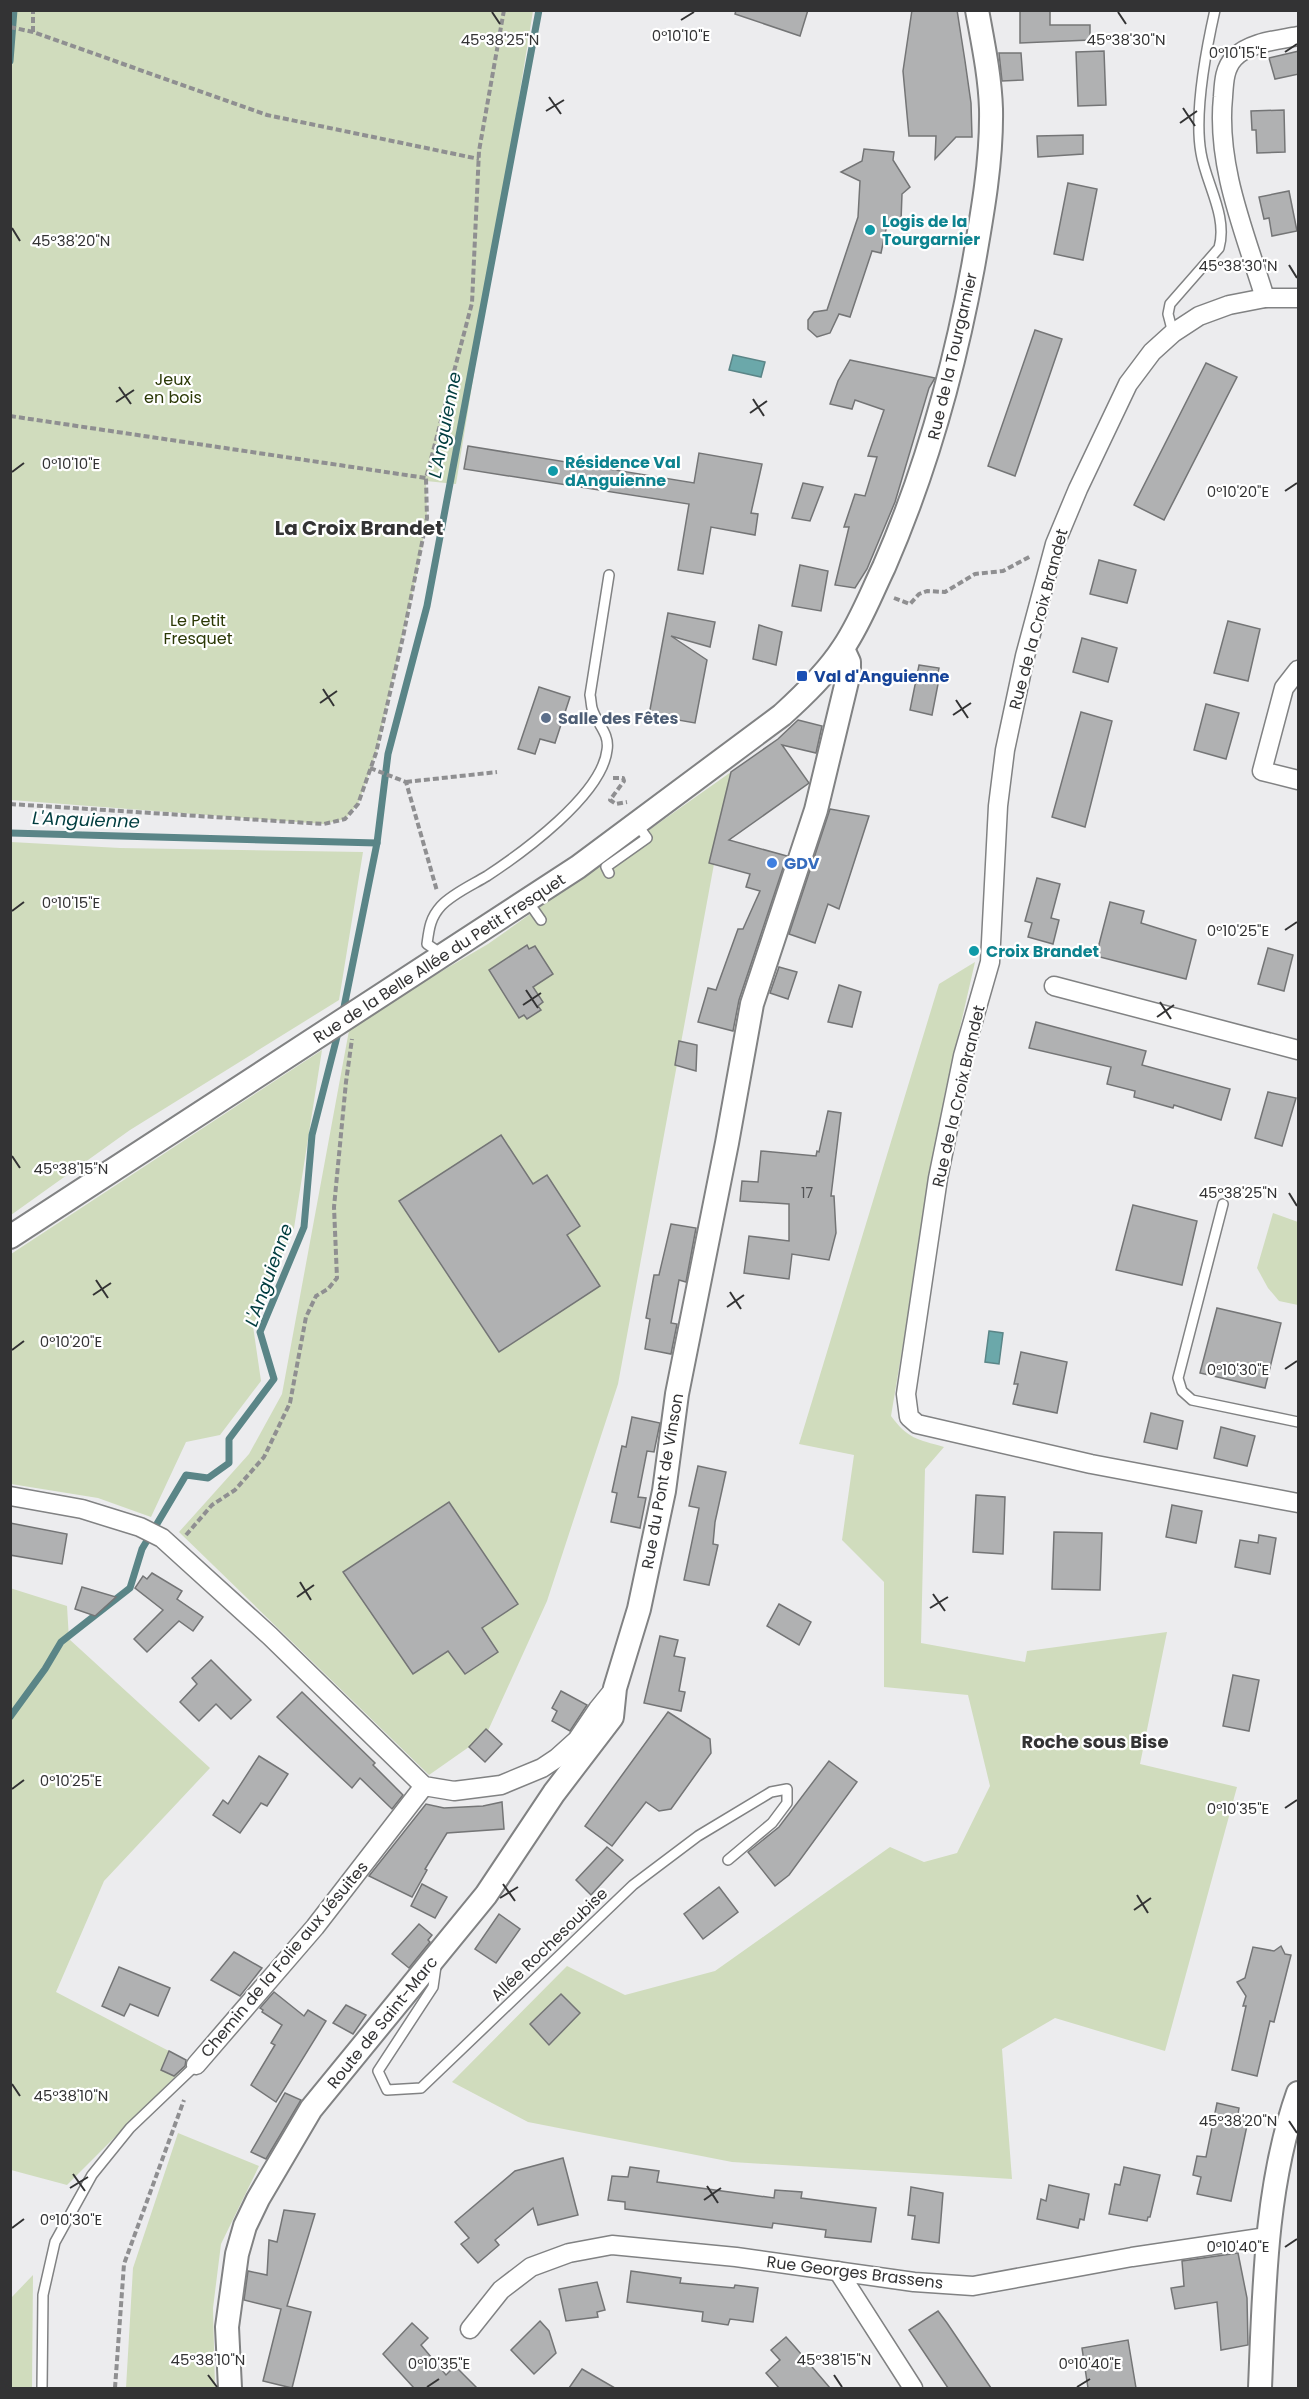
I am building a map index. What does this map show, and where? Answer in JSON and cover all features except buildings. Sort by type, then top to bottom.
[{"type":"street","name":"Rue de la Tourgarnier","points":[[843,649],[865,608],[896,540],[919,479],[930,448],[963,318],[983,211],[991,110],[988,71],[977,10]]},
{"type":"street","points":[[1265,298],[1226,172],[1220,120],[1225,74],[1234,57],[1252,46],[1299,36]]},
{"type":"street","name":"Rue de la Croix Brandet","points":[[1299,298],[1265,298],[1229,305],[1199,316],[1173,333],[1152,352],[1128,384],[1078,489],[1055,544],[1025,656],[1005,750],[998,806],[990,962],[963,1056],[938,1179],[906,1394],[909,1417],[917,1424],[1091,1464],[1299,1503]]},
{"type":"street","name":"Rue de la Belle Allée du Petit Fresquet","points":[[10,1237],[578,867],[782,715],[808,691],[843,649]]},
{"type":"street","name":"Rue du Pont de Vinson","points":[[424,1786],[454,1791],[501,1785],[542,1768],[578,1740],[615,1688],[639,1609],[664,1491],[677,1394],[752,1004],[816,810],[849,673],[849,662],[843,649]]},
{"type":"street","points":[[1299,670],[1284,688],[1262,771],[1299,780]]},
{"type":"street","points":[[1054,986],[1299,1050]]},
{"type":"street","points":[[10,1496],[82,1509],[140,1527],[162,1538],[270,1636],[424,1786]]},
{"type":"street","name":"Route de Saint-Marc","points":[[230,2388],[227,2326],[237,2254],[244,2226],[258,2199],[311,2109],[486,1895],[554,1793],[612,1718],[615,1688]]},
{"type":"street","name":"Chemin de la Folie aux Jésuites","points":[[196,2065],[315,1927],[424,1786]]},
{"type":"street","points":[[1260,2388],[1267,2237],[1288,2145],[1290,2117],[1299,2093]]},
{"type":"street","name":"Rue Georges Brassens","points":[[470,2329],[501,2289],[531,2267],[569,2253],[612,2245],[736,2257],[914,2282],[973,2286],[1132,2257],[1267,2237]]},
{"type":"street","points":[[838,2271],[913,2388]]},
{"type":"lane","points":[[1173,333],[1168,314],[1170,304],[1219,248],[1221,238],[1221,224],[1201,153],[1200,112],[1215,10]]},
{"type":"lane","points":[[443,955],[427,944],[429,924],[441,906],[517,856],[547,833],[594,780],[608,749],[604,729],[592,710],[590,695],[609,575]]},
{"type":"lane","points":[[609,873],[606,867],[647,838],[641,820]]},
{"type":"lane","points":[[527,900],[541,920]]},
{"type":"lane","points":[[1223,1204],[1178,1378],[1182,1391],[1192,1400],[1299,1422]]},
{"type":"lane","name":"Allée Rochesoubise","points":[[437,1954],[433,1987],[378,2071],[387,2090],[421,2088],[633,1884],[698,1836],[771,1792],[787,1789],[788,1803],[772,1823],[728,1860]]},
{"type":"lane","points":[[42,2388],[43,2295],[55,2242],[92,2175],[130,2128],[196,2065]]},
{"type":"path","points":[[33,10],[33,32]]},
{"type":"path","points":[[10,804],[324,824],[345,819],[358,804],[376,753],[427,518],[426,478],[472,303],[479,159],[504,10]]},
{"type":"path","points":[[10,27],[33,32],[267,115],[479,159]]},
{"type":"path","points":[[10,416],[426,478]]},
{"type":"path","points":[[897,589],[894,600],[910,604],[919,594],[927,591],[945,592],[975,573],[1003,571]]},
{"type":"path","points":[[371,768],[406,782],[497,772]]},
{"type":"path","points":[[594,780],[605,780],[618,776],[623,778],[623,785],[610,800],[615,804],[627,802],[641,820]]},
{"type":"path","points":[[406,782],[441,906]]},
{"type":"path","points":[[177,1550],[184,1537],[212,1505],[235,1490],[264,1457],[290,1403],[306,1317],[316,1296],[328,1289],[337,1278],[334,1207],[346,1082],[357,1011]]},
{"type":"path","points":[[115,2388],[124,2264],[184,2098]]},
{"type":"green space","points":[[11,10],[533,11],[456,484],[426,481],[427,518],[418,567],[376,753],[358,804],[345,819],[324,824],[11,800]]},
{"type":"green space","points":[[731,772],[618,1384],[547,1601],[486,1735],[429,1775],[179,1532],[249,1454],[282,1394],[350,1025],[488,944]]},
{"type":"green space","points":[[11,842],[120,848],[363,852],[339,1000],[130,1130],[11,1215]]},
{"type":"green space","points":[[975,962],[945,1093],[891,1416],[908,1434],[944,1447],[925,1469],[921,1643],[1025,1662],[1027,1651],[1167,1632],[1140,1764],[1237,1787],[1165,2051],[1055,2018],[1002,2049],[1012,2179],[732,2162],[528,2122],[452,2082],[567,1966],[625,1995],[715,1971],[890,1847],[924,1862],[957,1853],[990,1786],[968,1695],[884,1687],[884,1582],[842,1540],[854,1455],[799,1444],[939,984]]},
{"type":"green space","points":[[322,1050],[294,1228],[253,1326],[261,1381],[220,1435],[186,1442],[151,1517],[98,1498],[11,1484],[11,1254]]},
{"type":"green space","points":[[1273,1213],[1298,1222],[1298,1305],[1279,1301],[1268,1288],[1257,1268]]},
{"type":"green space","points":[[10,1588],[67,1606],[69,1639],[210,1768],[104,1881],[56,1992],[190,2062],[67,2185],[11,2170]]},
{"type":"green space","points":[[178,2133],[259,2166],[221,2244],[213,2308],[215,2388],[126,2388],[133,2268]]},
{"type":"green space","points":[[33,2275],[32,2388],[11,2388],[11,2298]]},
{"type":"water","points":[[733,355],[765,362],[761,377],[729,370]]},
{"type":"water","points":[[989,1331],[1003,1333],[999,1364],[985,1362]]},
{"type":"waterway","name":"L'Anguienne","points":[[10,61],[14,10]]},
{"type":"waterway","name":"L'Anguienne","points":[[343,1012],[377,843],[388,754],[427,606],[539,10]]},
{"type":"waterway","name":"L'Anguienne","points":[[10,833],[377,843]]},
{"type":"waterway","name":"L'Anguienne","points":[[10,1717],[45,1669],[61,1642],[130,1588],[142,1549],[186,1475],[208,1478],[229,1463],[229,1439],[274,1379],[260,1332],[304,1227],[312,1135],[339,1029]]},
{"type":"place","name":"Logis de la Tourgarnier","points":[[870,230]]},
{"type":"place","name":"Résidence Val dAnguienne","points":[[553,471]]},
{"type":"place","name":"Val d'Anguienne","points":[[802,676]]},
{"type":"place","name":"Salle des Fêtes","points":[[546,718]]},
{"type":"place","name":"GDV","points":[[772,863]]},
{"type":"place","name":"Croix Brandet","points":[[974,951]]},
{"type":"district","name":"La Croix Brandet","points":[[359,528]]},
{"type":"district","name":"Roche sous Bise","points":[[1095,1742]]},
{"type":"park label","name":"Jeux en bois","points":[[173,388]]},
{"type":"park label","name":"Le Petit Fresquet","points":[[198,629]]}]
